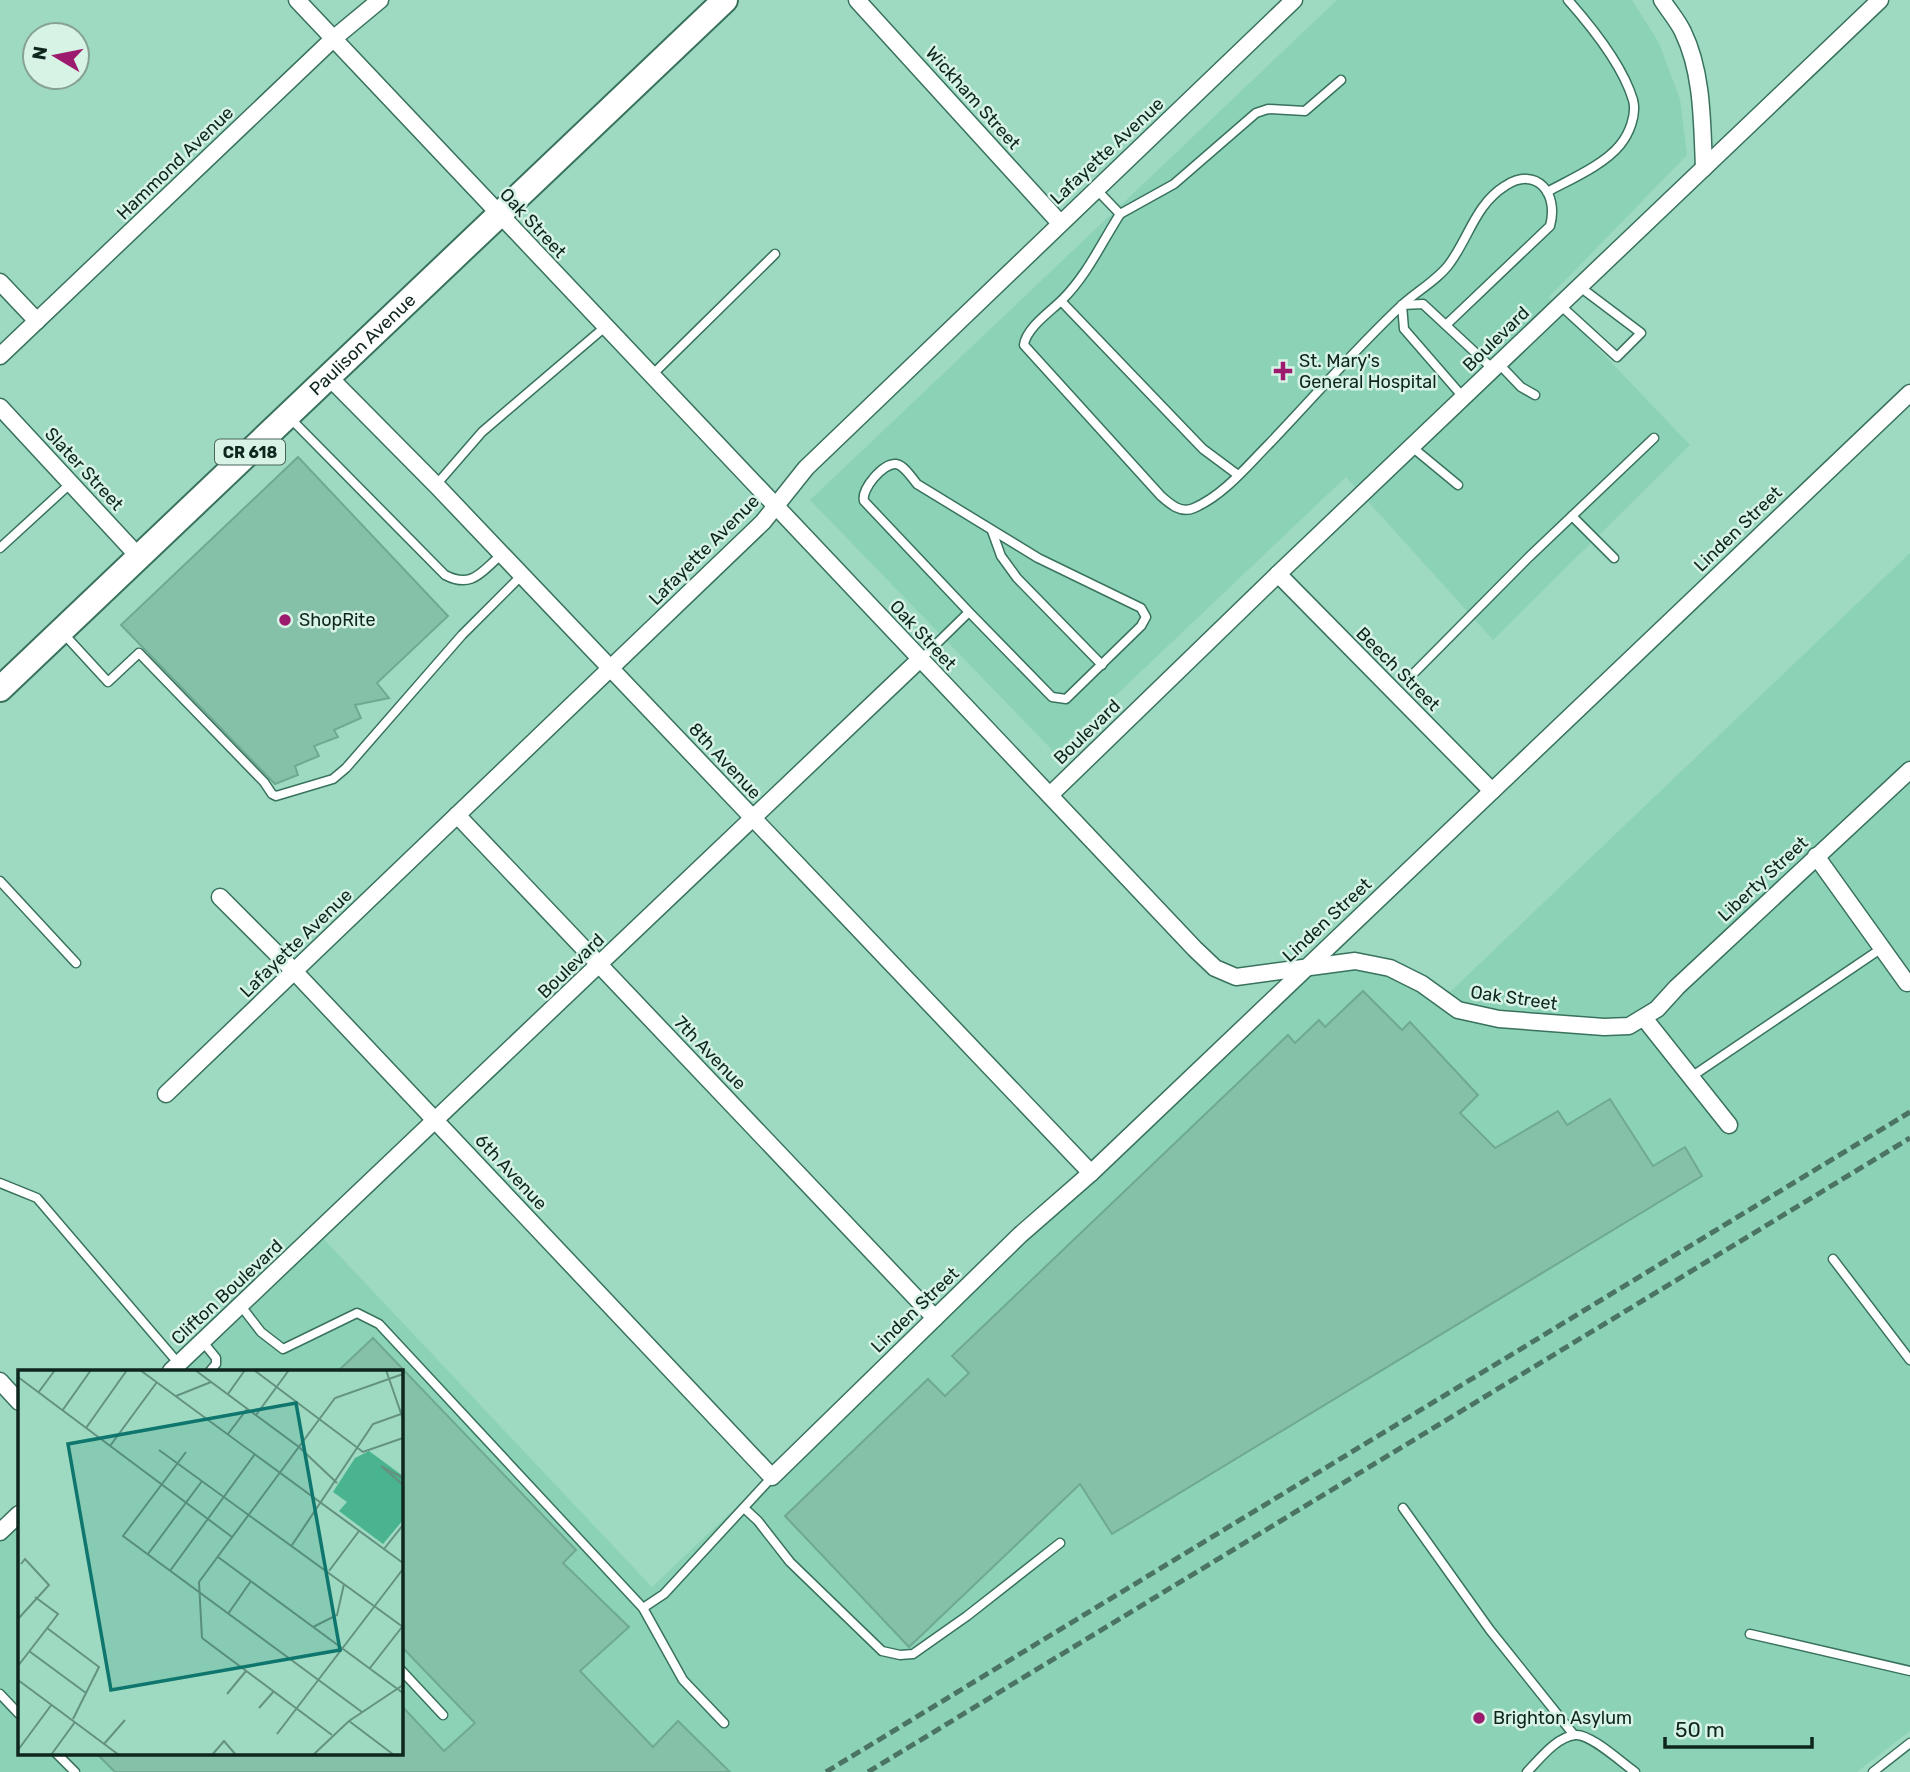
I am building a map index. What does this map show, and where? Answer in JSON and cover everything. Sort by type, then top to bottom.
[{"type":"main road","name":"Paulison Avenue","points":[[0,689],[725,0]]},
{"type":"street","name":"Oak Street","points":[[297,0],[604,327],[776,505],[919,660],[1215,968],[1236,977],[1355,961],[1390,968],[1422,984],[1458,1010],[1499,1019],[1604,1027],[1629,1026],[1644,1017]]},
{"type":"street","name":"Hammond Avenue","points":[[0,356],[333,39],[380,0]]},
{"type":"street","name":"Wickham Street","points":[[857,0],[1060,223]]},
{"type":"street","name":"Lafayette Avenue","points":[[166,1094],[763,522],[806,468],[1294,0]]},
{"type":"street","points":[[1662,0],[1683,32],[1690,52],[1700,101],[1704,168]]},
{"type":"street","name":"Boulevard","points":[[1050,796],[1278,574],[1880,0]]},
{"type":"street","points":[[0,282],[37,321]]},
{"type":"street","name":"8th Avenue","points":[[329,377],[436,485],[1091,1173]]},
{"type":"street","name":"Linden Street","points":[[772,1477],[1020,1235],[1091,1173],[1910,393]]},
{"type":"street","name":"Slater Street","points":[[0,407],[139,557]]},
{"type":"street","name":"Beech Street","points":[[1278,574],[1492,791]]},
{"type":"street","name":"Boulevard","points":[[310,1241],[919,660]]},
{"type":"street","name":"Liberty Street","points":[[1644,1017],[1657,1009],[1676,987],[1910,770]]},
{"type":"street","name":"7th Avenue","points":[[457,815],[935,1318]]},
{"type":"street","points":[[1816,856],[1907,983]]},
{"type":"street","name":"6th Avenue","points":[[220,897],[294,971],[772,1477]]},
{"type":"street","points":[[1644,1017],[1730,1125]]},
{"type":"street","name":"Clifton Boulevard","points":[[175,1368],[310,1241]]},
{"type":"street","points":[[0,1381],[18,1401]]},
{"type":"street","points":[[0,1532],[18,1515]]},
{"type":"lane","points":[[1547,192],[1593,166],[1620,146],[1633,122],[1634,102],[1622,76],[1588,22],[1568,0]]},
{"type":"lane","points":[[1341,80],[1305,111],[1268,110],[1255,113],[1174,184],[1120,215],[1102,242],[1092,264],[1028,334],[1024,345],[1161,496],[1175,508],[1190,510],[1207,501],[1238,475],[1402,305],[1449,265],[1479,210],[1503,186],[1520,178],[1530,178],[1543,185],[1551,202],[1550,226],[1446,325]]},
{"type":"lane","points":[[1096,189],[1120,215]]},
{"type":"lane","points":[[651,376],[775,254]]},
{"type":"lane","points":[[1560,305],[1617,357],[1641,333],[1580,287]]},
{"type":"lane","points":[[1061,301],[1203,449],[1238,475]]},
{"type":"lane","points":[[1402,305],[1423,304],[1521,387],[1535,395]]},
{"type":"lane","points":[[1402,305],[1404,330],[1463,397]]},
{"type":"lane","points":[[436,485],[482,432],[604,327]]},
{"type":"lane","points":[[288,416],[445,575],[458,581],[470,581],[501,555]]},
{"type":"lane","points":[[1414,673],[1654,438]]},
{"type":"lane","points":[[1412,447],[1458,485]]},
{"type":"lane","points":[[893,464],[899,464],[917,484],[1038,558],[1141,608],[1146,617],[1141,626],[1066,699],[1052,697],[969,612],[867,505],[863,493],[881,471],[893,464]]},
{"type":"lane","points":[[0,548],[71,484]]},
{"type":"lane","points":[[1572,516],[1614,558]]},
{"type":"lane","points":[[992,530],[1001,556],[1017,578],[1102,665]]},
{"type":"lane","points":[[61,631],[108,682],[139,653],[276,796],[333,779],[346,768],[462,635],[521,576]]},
{"type":"lane","points":[[919,660],[969,612]]},
{"type":"lane","points":[[0,881],[76,963]]},
{"type":"lane","points":[[1692,1077],[1882,948]]},
{"type":"lane","points":[[0,1183],[37,1198],[175,1368]]},
{"type":"lane","points":[[1833,1259],[1910,1360]]},
{"type":"lane","points":[[241,1306],[261,1332],[283,1349],[357,1313],[379,1324],[643,1608],[683,1680],[724,1723]]},
{"type":"lane","points":[[203,1342],[216,1358],[216,1364],[211,1370]]},
{"type":"lane","points":[[643,1608],[663,1594],[772,1477]]},
{"type":"lane","points":[[744,1508],[758,1521],[790,1562],[882,1651],[900,1655],[913,1654],[1060,1544]]},
{"type":"lane","points":[[1403,1508],[1490,1630],[1574,1735]]},
{"type":"lane","points":[[1750,1634],[1910,1671]]},
{"type":"lane","points":[[402,1671],[443,1714]]},
{"type":"lane","points":[[0,1694],[18,1713]]},
{"type":"lane","points":[[1527,1772],[1556,1744],[1574,1735],[1587,1737],[1635,1772]]},
{"type":"lane","points":[[1874,1772],[1910,1742]]},
{"type":"lane","points":[[57,1754],[75,1772]]},
{"type":"shaded area","name":"St. Mary's General Hospital","points":[[1337,0],[1632,0],[1659,43],[1680,99],[1687,155],[1549,297],[1690,445],[1493,640],[1346,477],[1055,753],[810,500]]},
{"type":"shaded area","points":[[1910,553],[1910,1731],[1857,1772],[0,1772],[0,1533],[18,1516],[18,1754],[402,1754],[402,1370],[172,1370],[318,1233],[652,1587],[1315,958],[1451,991]]},
{"type":"building","name":"ShopRite","points":[[298,457],[448,616],[377,683],[389,698],[355,705],[361,718],[334,730],[338,737],[314,746],[319,756],[295,766],[298,775],[275,784],[121,625]]},
{"type":"building","points":[[1363,991],[1402,1030],[1410,1022],[1478,1095],[1460,1113],[1495,1148],[1558,1111],[1567,1125],[1610,1099],[1653,1166],[1685,1147],[1702,1176],[1112,1534],[1080,1484],[909,1647],[785,1516],[928,1379],[945,1396],[969,1373],[952,1356],[1288,1035],[1295,1043],[1319,1020],[1325,1027]]},
{"type":"building","points":[[373,1338],[576,1550],[563,1563],[629,1627],[580,1671],[653,1747],[678,1721],[730,1772],[115,1772],[97,1754],[402,1754],[402,1706],[444,1751],[475,1723],[402,1647],[402,1370],[339,1370]]},
{"type":"railway","points":[[826,1772],[1910,1112]]},
{"type":"railway","points":[[868,1772],[1910,1138]]},
{"type":"place","name":"St. Mary's General Hospital","points":[[1283,371]]},
{"type":"place","name":"ShopRite","points":[[285,620]]},
{"type":"place","name":"Brighton Asylum","points":[[1479,1718]]}]
